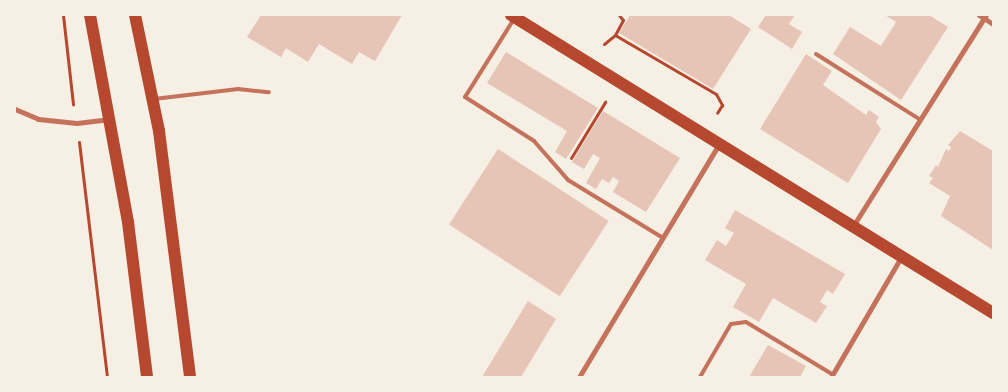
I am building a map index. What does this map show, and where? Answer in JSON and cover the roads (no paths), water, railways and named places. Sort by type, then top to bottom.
[{"type":"main road","points":[[90,15],[111,118],[128,222],[147,377]]},
{"type":"main road","points":[[135,15],[154,100],[190,377]]},
{"type":"main road","points":[[513,16],[993,313]]},
{"type":"street","points":[[979,15],[985,17],[993,24]]},
{"type":"street","points":[[853,227],[985,17]]},
{"type":"street","points":[[15,110],[38,119],[77,123],[111,118]]},
{"type":"street","points":[[579,377],[719,144]]},
{"type":"street","points":[[832,376],[901,257]]},
{"type":"lane","points":[[513,16],[465,97],[534,141],[568,180],[663,238]]},
{"type":"lane","points":[[816,54],[921,120]]},
{"type":"lane","points":[[154,100],[238,89],[269,92]]},
{"type":"lane","points":[[700,377],[731,324],[746,322],[832,376]]}]
